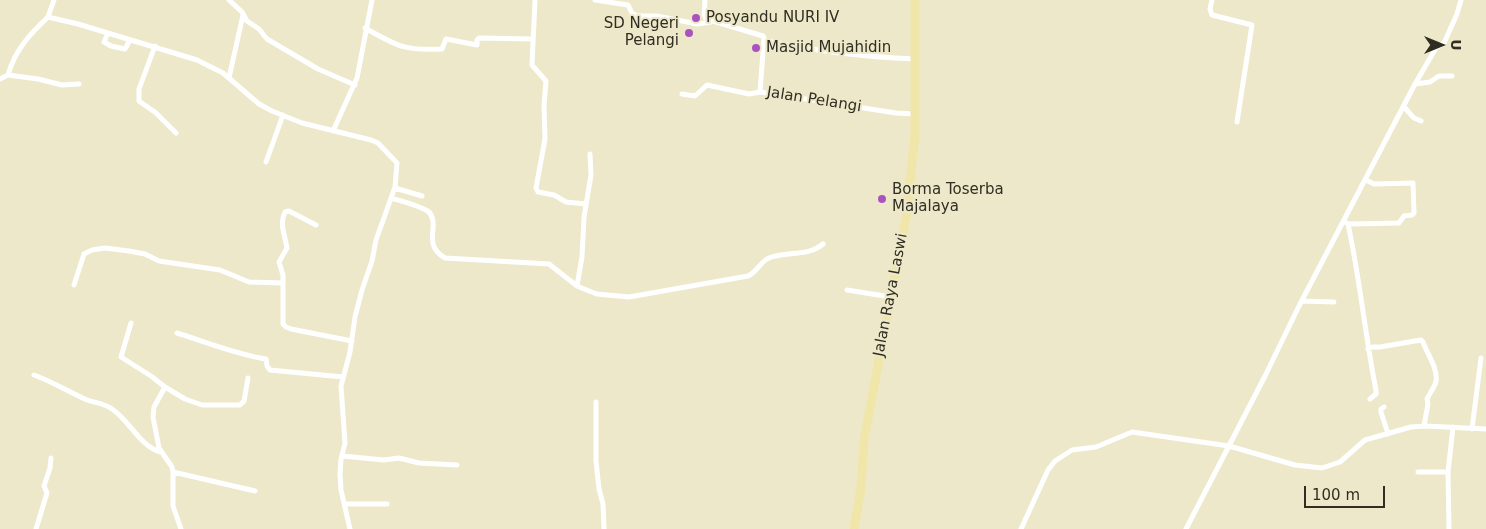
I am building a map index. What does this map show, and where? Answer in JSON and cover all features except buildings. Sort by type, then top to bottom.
[{"type":"main road","name":"Jalan Raya Laswi","points":[[854,529],[861,488],[864,440],[906,217],[915,136],[916,0]]},
{"type":"street","points":[[0,79],[8,74],[20,46],[48,17],[54,0]]},
{"type":"street","points":[[229,0],[243,14],[246,20],[259,29],[267,39],[318,69],[355,85]]},
{"type":"street","points":[[333,131],[355,85],[372,0]]},
{"type":"street","points":[[535,0],[532,65],[546,81],[544,105],[545,139],[538,171],[537,190],[538,192],[554,195],[566,202],[586,204]]},
{"type":"street","points":[[595,0],[628,5],[632,13],[637,16],[657,16],[697,24],[712,22]]},
{"type":"street","points":[[705,0],[704,17],[712,22],[763,36],[765,40],[793,47],[915,59]]},
{"type":"street","points":[[1212,0],[1210,9],[1212,15],[1252,25],[1237,122]]},
{"type":"street","points":[[1186,529],[1302,301],[1346,222],[1415,84],[1436,48],[1444,43],[1461,0]]},
{"type":"street","points":[[229,78],[243,14]]},
{"type":"street","points":[[48,17],[155,46],[197,60],[223,73],[260,104],[283,115],[333,131],[371,140],[378,143],[397,162],[395,188],[376,240],[372,261],[362,290],[352,341],[340,386],[345,443],[340,474],[341,490],[346,504],[350,529]]},
{"type":"street","points":[[365,28],[391,43],[408,49],[442,49],[446,39],[477,46],[479,38],[533,40]]},
{"type":"street","points":[[108,33],[104,42],[111,46],[125,49],[130,40]]},
{"type":"street","name":"Jalan Pelangi","points":[[765,40],[760,92],[914,114]]},
{"type":"street","points":[[155,46],[139,89],[139,101],[156,113],[176,133]]},
{"type":"street","points":[[8,74],[38,78],[62,85],[79,84]]},
{"type":"street","points":[[1415,84],[1430,82],[1439,76],[1452,76]]},
{"type":"street","points":[[682,94],[695,96],[704,86],[708,85],[748,94],[760,92]]},
{"type":"street","points":[[1404,107],[1414,118],[1421,121]]},
{"type":"street","points":[[266,162],[283,115]]},
{"type":"street","points":[[577,286],[581,265],[583,224],[592,172],[590,154]]},
{"type":"street","points":[[1346,222],[1400,223],[1404,216],[1414,213],[1412,183],[1374,184],[1366,180]]},
{"type":"street","points":[[395,188],[422,196]]},
{"type":"street","points":[[391,198],[425,209],[430,213],[432,241],[439,254],[445,258],[549,264],[577,286],[597,294],[635,296],[748,276],[769,258],[807,251],[823,244]]},
{"type":"street","points":[[316,225],[289,211],[285,212],[282,228],[287,248],[279,260],[283,272],[283,321],[286,327],[309,334],[352,341]]},
{"type":"street","points":[[1346,222],[1359,277],[1368,349],[1376,392],[1370,398]]},
{"type":"street","points":[[74,285],[84,254],[92,250],[105,248],[141,254],[159,261],[220,270],[249,282],[283,284]]},
{"type":"street","points":[[846,290],[891,297]]},
{"type":"street","points":[[1302,301],[1334,302]]},
{"type":"street","points":[[132,323],[121,357],[185,399],[202,405],[238,406],[244,401],[248,378]]},
{"type":"street","points":[[177,333],[228,351],[266,359],[270,370],[343,377]]},
{"type":"street","points":[[1368,349],[1373,346],[1380,347],[1420,340],[1423,342],[1428,356],[1434,365],[1436,381],[1427,399],[1428,404],[1424,426]]},
{"type":"street","points":[[1472,429],[1481,358]]},
{"type":"street","points":[[34,375],[53,382],[88,401],[106,405],[124,420],[151,448],[160,452]]},
{"type":"street","points":[[166,387],[153,411],[160,452],[172,467],[173,506],[181,529]]},
{"type":"street","points":[[596,402],[596,460],[599,489],[603,504],[604,529]]},
{"type":"street","points":[[1384,407],[1381,412],[1388,434]]},
{"type":"street","points":[[1021,529],[1048,470],[1055,461],[1072,450],[1096,447],[1136,432],[1295,465],[1322,468],[1340,462],[1365,440],[1411,428],[1424,426],[1453,430],[1486,429]]},
{"type":"street","points":[[1449,529],[1450,493],[1448,472],[1453,430]]},
{"type":"street","points":[[342,456],[384,460],[399,458],[419,463],[458,465]]},
{"type":"street","points":[[36,529],[47,493],[44,486],[50,468],[50,458]]},
{"type":"street","points":[[173,472],[255,490]]},
{"type":"street","points":[[1418,472],[1448,472]]},
{"type":"street","points":[[346,504],[387,504]]},
{"type":"place","name":"Posyandu NURI IV","points":[[696,18]]},
{"type":"place","name":"SD Negeri Pelangi","points":[[689,33]]},
{"type":"place","name":"Masjid Mujahidin","points":[[756,48]]},
{"type":"place","name":"Borma Toserba Majalaya","points":[[882,199]]}]
